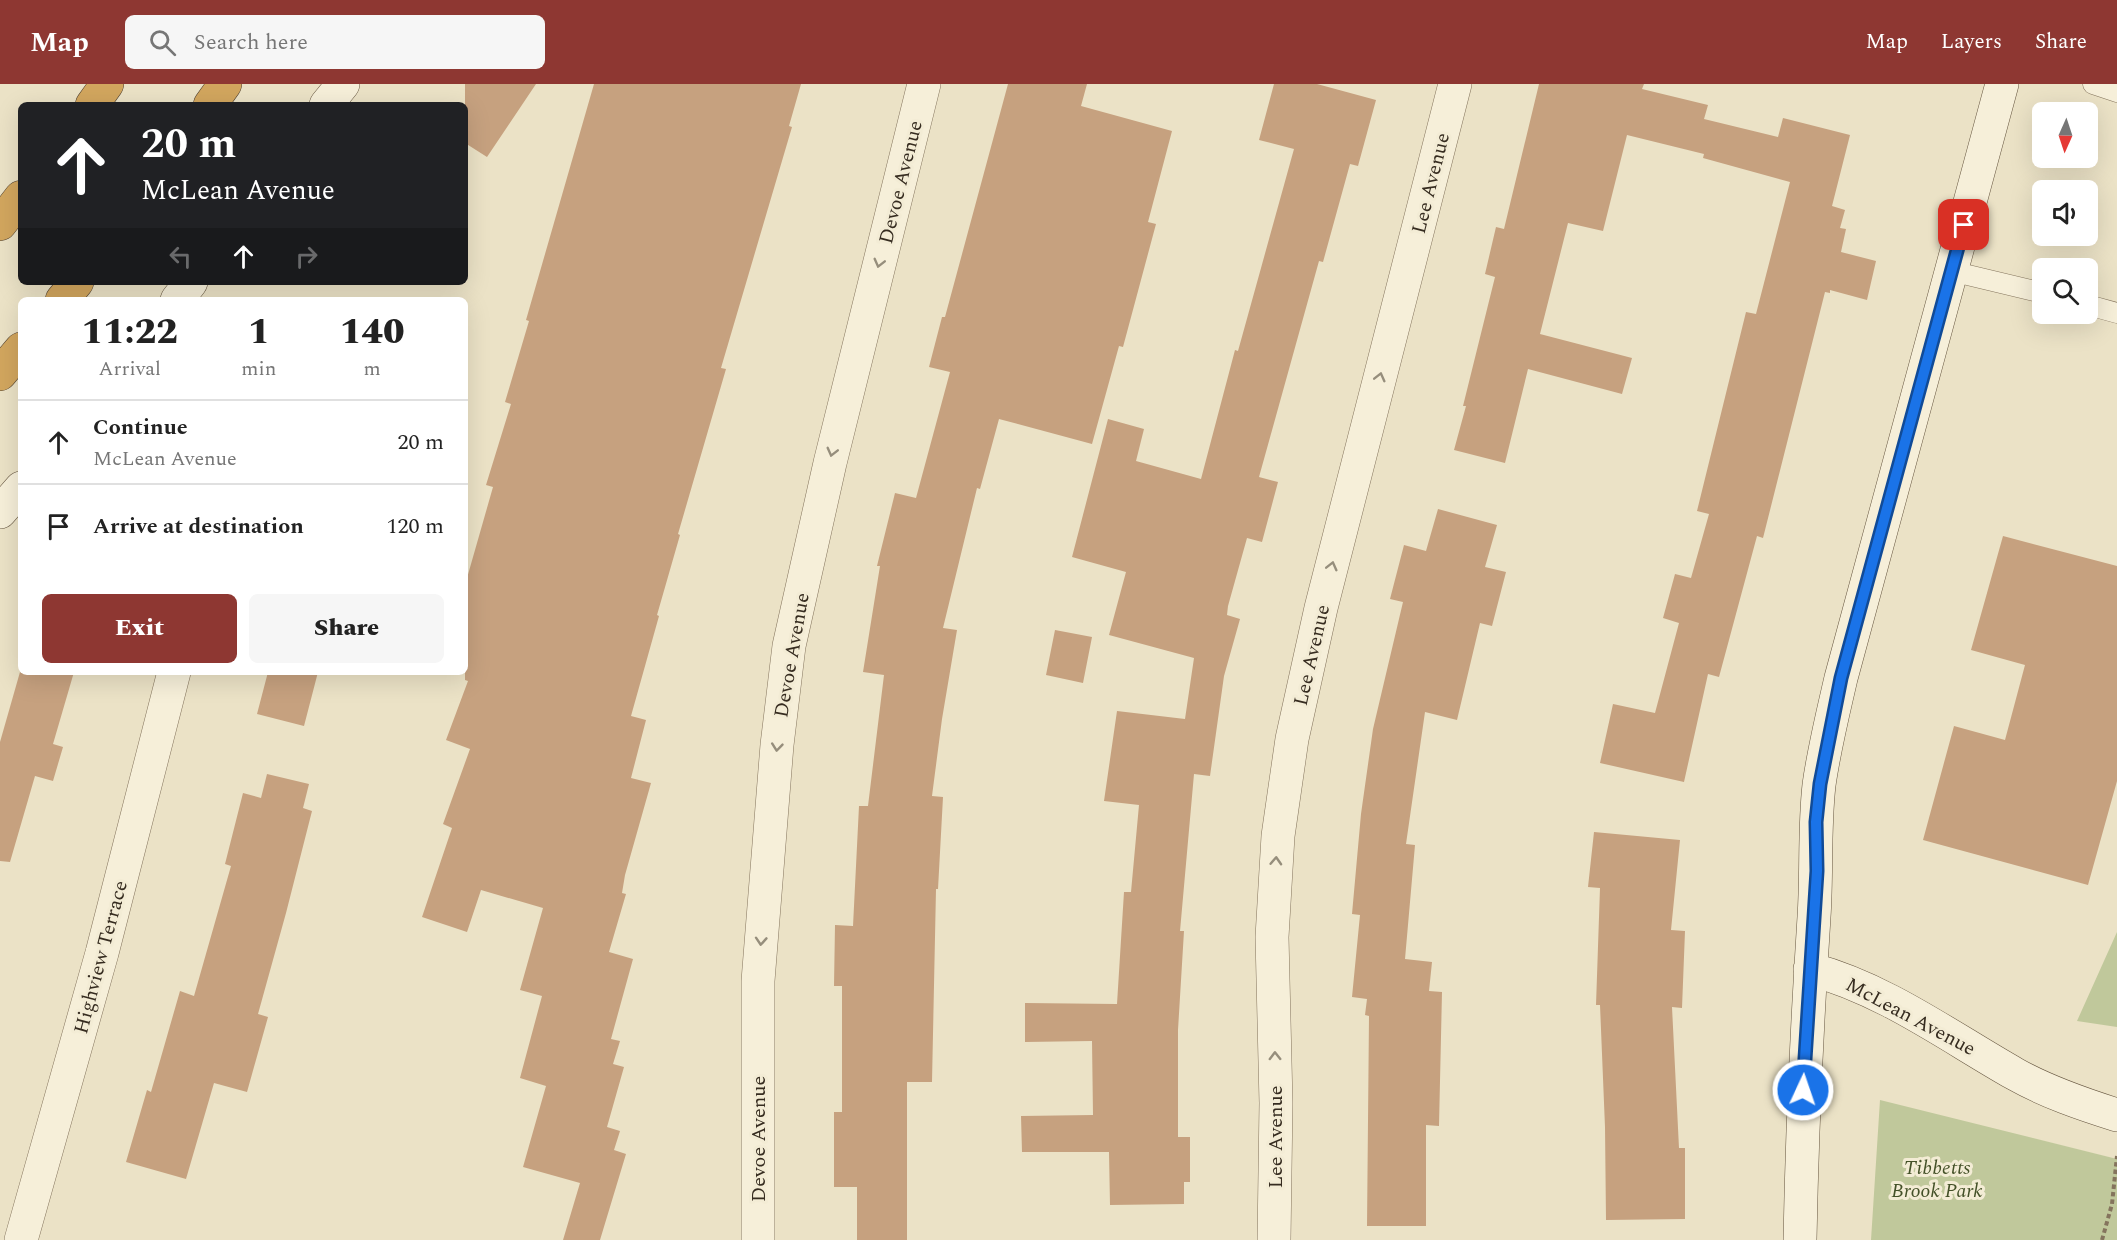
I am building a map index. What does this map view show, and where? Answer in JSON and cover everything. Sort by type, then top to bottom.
[{"type":"highway","points":[[94,102],[107,84]]},
{"type":"highway","points":[[212,102],[225,84]]},
{"type":"highway","points":[[0,224],[18,201]]},
{"type":"highway","points":[[64,297],[74,285]]},
{"type":"highway","points":[[0,374],[18,353]]},
{"type":"street","points":[[328,102],[343,84]]},
{"type":"street","name":"Devoe Avenue","points":[[758,1240],[758,981],[777,745],[789,646],[830,463],[924,84]]},
{"type":"street","name":"Lee Avenue","points":[[1274,1240],[1276,1103],[1272,937],[1278,836],[1292,739],[1321,608],[1455,84]]},
{"type":"street","points":[[1800,1240],[1802,1114],[1820,784],[1841,678],[1999,85]]},
{"type":"street","points":[[0,512],[18,491]]},
{"type":"street","name":"Highview Terrace","points":[[21,1240],[102,953],[173,675]]},
{"type":"street","name":"McLean Avenue","points":[[1810,969],[1850,981],[1882,997],[2047,1090],[2117,1115]]},
{"type":"lane","points":[[2093,84],[2117,92]]},
{"type":"lane","points":[[1951,271],[2032,290]]},
{"type":"lane","points":[[2098,308],[2117,313]]},
{"type":"path","points":[[2102,1240],[2112,1204],[2117,1156]]},
{"type":"green space","points":[[2117,932],[2117,1027],[2077,1021]]},
{"type":"green space","name":"Tibbetts Brook Park","points":[[1880,1100],[2117,1159],[2117,1240],[1871,1240]]},
{"type":"building","points":[[465,84],[536,84],[487,157],[468,145],[468,102],[465,102]]},
{"type":"building","points":[[594,84],[801,84],[789,126],[792,127],[721,368],[726,369],[678,534],[680,535],[631,716],[646,720],[631,778],[651,783],[625,875],[622,893],[626,894],[609,952],[633,959],[611,1039],[620,1041],[613,1064],[624,1067],[607,1127],[620,1131],[614,1150],[626,1154],[600,1240],[563,1240],[580,1183],[523,1167],[546,1086],[520,1078],[542,996],[520,990],[543,908],[481,890],[467,932],[422,917],[452,828],[443,824],[470,749],[446,740],[468,681],[465,680],[465,675],[468,675],[468,574],[493,487],[486,485],[511,404],[505,402],[529,321],[526,320]]},
{"type":"building","points":[[1008,84],[1087,84],[1081,106],[1172,131],[1148,222],[1156,224],[1123,347],[1119,346],[1092,444],[999,419],[980,489],[977,488],[943,628],[957,630],[932,796],[943,797],[938,889],[936,889],[932,1082],[907,1082],[907,1240],[857,1240],[857,1187],[834,1187],[834,1112],[842,1112],[842,986],[834,986],[835,925],[853,926],[859,806],[868,806],[884,675],[863,672],[880,566],[877,566],[895,493],[916,498],[950,372],[929,367],[942,317],[945,317]]},
{"type":"building","points":[[1274,84],[1317,84],[1376,100],[1358,166],[1350,164],[1323,262],[1319,261],[1259,477],[1278,482],[1262,542],[1247,538],[1228,606],[1227,615],[1240,619],[1224,676],[1210,776],[1194,774],[1180,931],[1184,931],[1178,1030],[1178,1137],[1190,1137],[1190,1182],[1184,1182],[1184,1204],[1110,1205],[1109,1152],[1022,1152],[1021,1116],[1093,1115],[1092,1041],[1025,1042],[1025,1003],[1117,1004],[1124,892],[1131,892],[1139,805],[1104,801],[1117,711],[1185,719],[1194,658],[1109,635],[1126,572],[1072,557],[1108,419],[1144,429],[1136,461],[1201,479],[1235,350],[1238,351],[1294,149],[1259,140]]},
{"type":"building","points":[[1539,84],[1644,84],[1642,89],[1708,105],[1704,119],[1778,137],[1783,118],[1850,135],[1832,206],[1845,210],[1840,228],[1846,229],[1841,252],[1876,261],[1867,300],[1830,290],[1830,293],[1825,292],[1763,538],[1757,536],[1719,677],[1708,674],[1684,782],[1600,763],[1613,704],[1655,713],[1679,623],[1663,618],[1675,574],[1691,578],[1709,514],[1697,511],[1746,312],[1756,314],[1790,182],[1703,158],[1704,154],[1627,135],[1603,231],[1568,223],[1540,334],[1632,358],[1622,394],[1528,369],[1505,463],[1454,450],[1495,277],[1485,274],[1496,227],[1504,229]]},
{"type":"building","points":[[1438,509],[1497,525],[1485,567],[1506,572],[1492,626],[1480,623],[1457,720],[1425,712],[1406,844],[1415,845],[1405,959],[1432,962],[1429,991],[1442,992],[1439,1126],[1426,1125],[1426,1226],[1367,1226],[1369,1016],[1365,1015],[1367,999],[1352,997],[1360,915],[1352,914],[1361,814],[1373,729],[1403,602],[1390,599],[1404,545],[1426,551]]},
{"type":"building","points":[[2003,536],[2117,566],[2117,781],[2088,885],[1923,840],[1954,726],[2005,740],[2025,665],[1971,650]]},
{"type":"building","points":[[1055,630],[1092,637],[1083,683],[1046,675]]},
{"type":"building","points":[[19,675],[73,675],[53,744],[63,747],[53,781],[35,776],[10,862],[0,861],[0,742]]},
{"type":"building","points":[[267,675],[317,675],[304,726],[257,714]]},
{"type":"building","points":[[267,774],[309,784],[303,808],[312,811],[258,1014],[268,1017],[247,1092],[214,1083],[186,1179],[126,1162],[147,1090],[151,1092],[180,991],[194,996],[231,866],[225,864],[243,793],[261,798]]},
{"type":"building","points":[[1594,832],[1680,840],[1671,930],[1685,931],[1682,1008],[1672,1007],[1679,1148],[1685,1148],[1685,1219],[1606,1220],[1600,1005],[1596,1005],[1600,888],[1588,887]]},
{"type":"route","points":[[1803,1090],[1817,871],[1816,822],[1825,751],[1841,678],[1964,225]]}]
